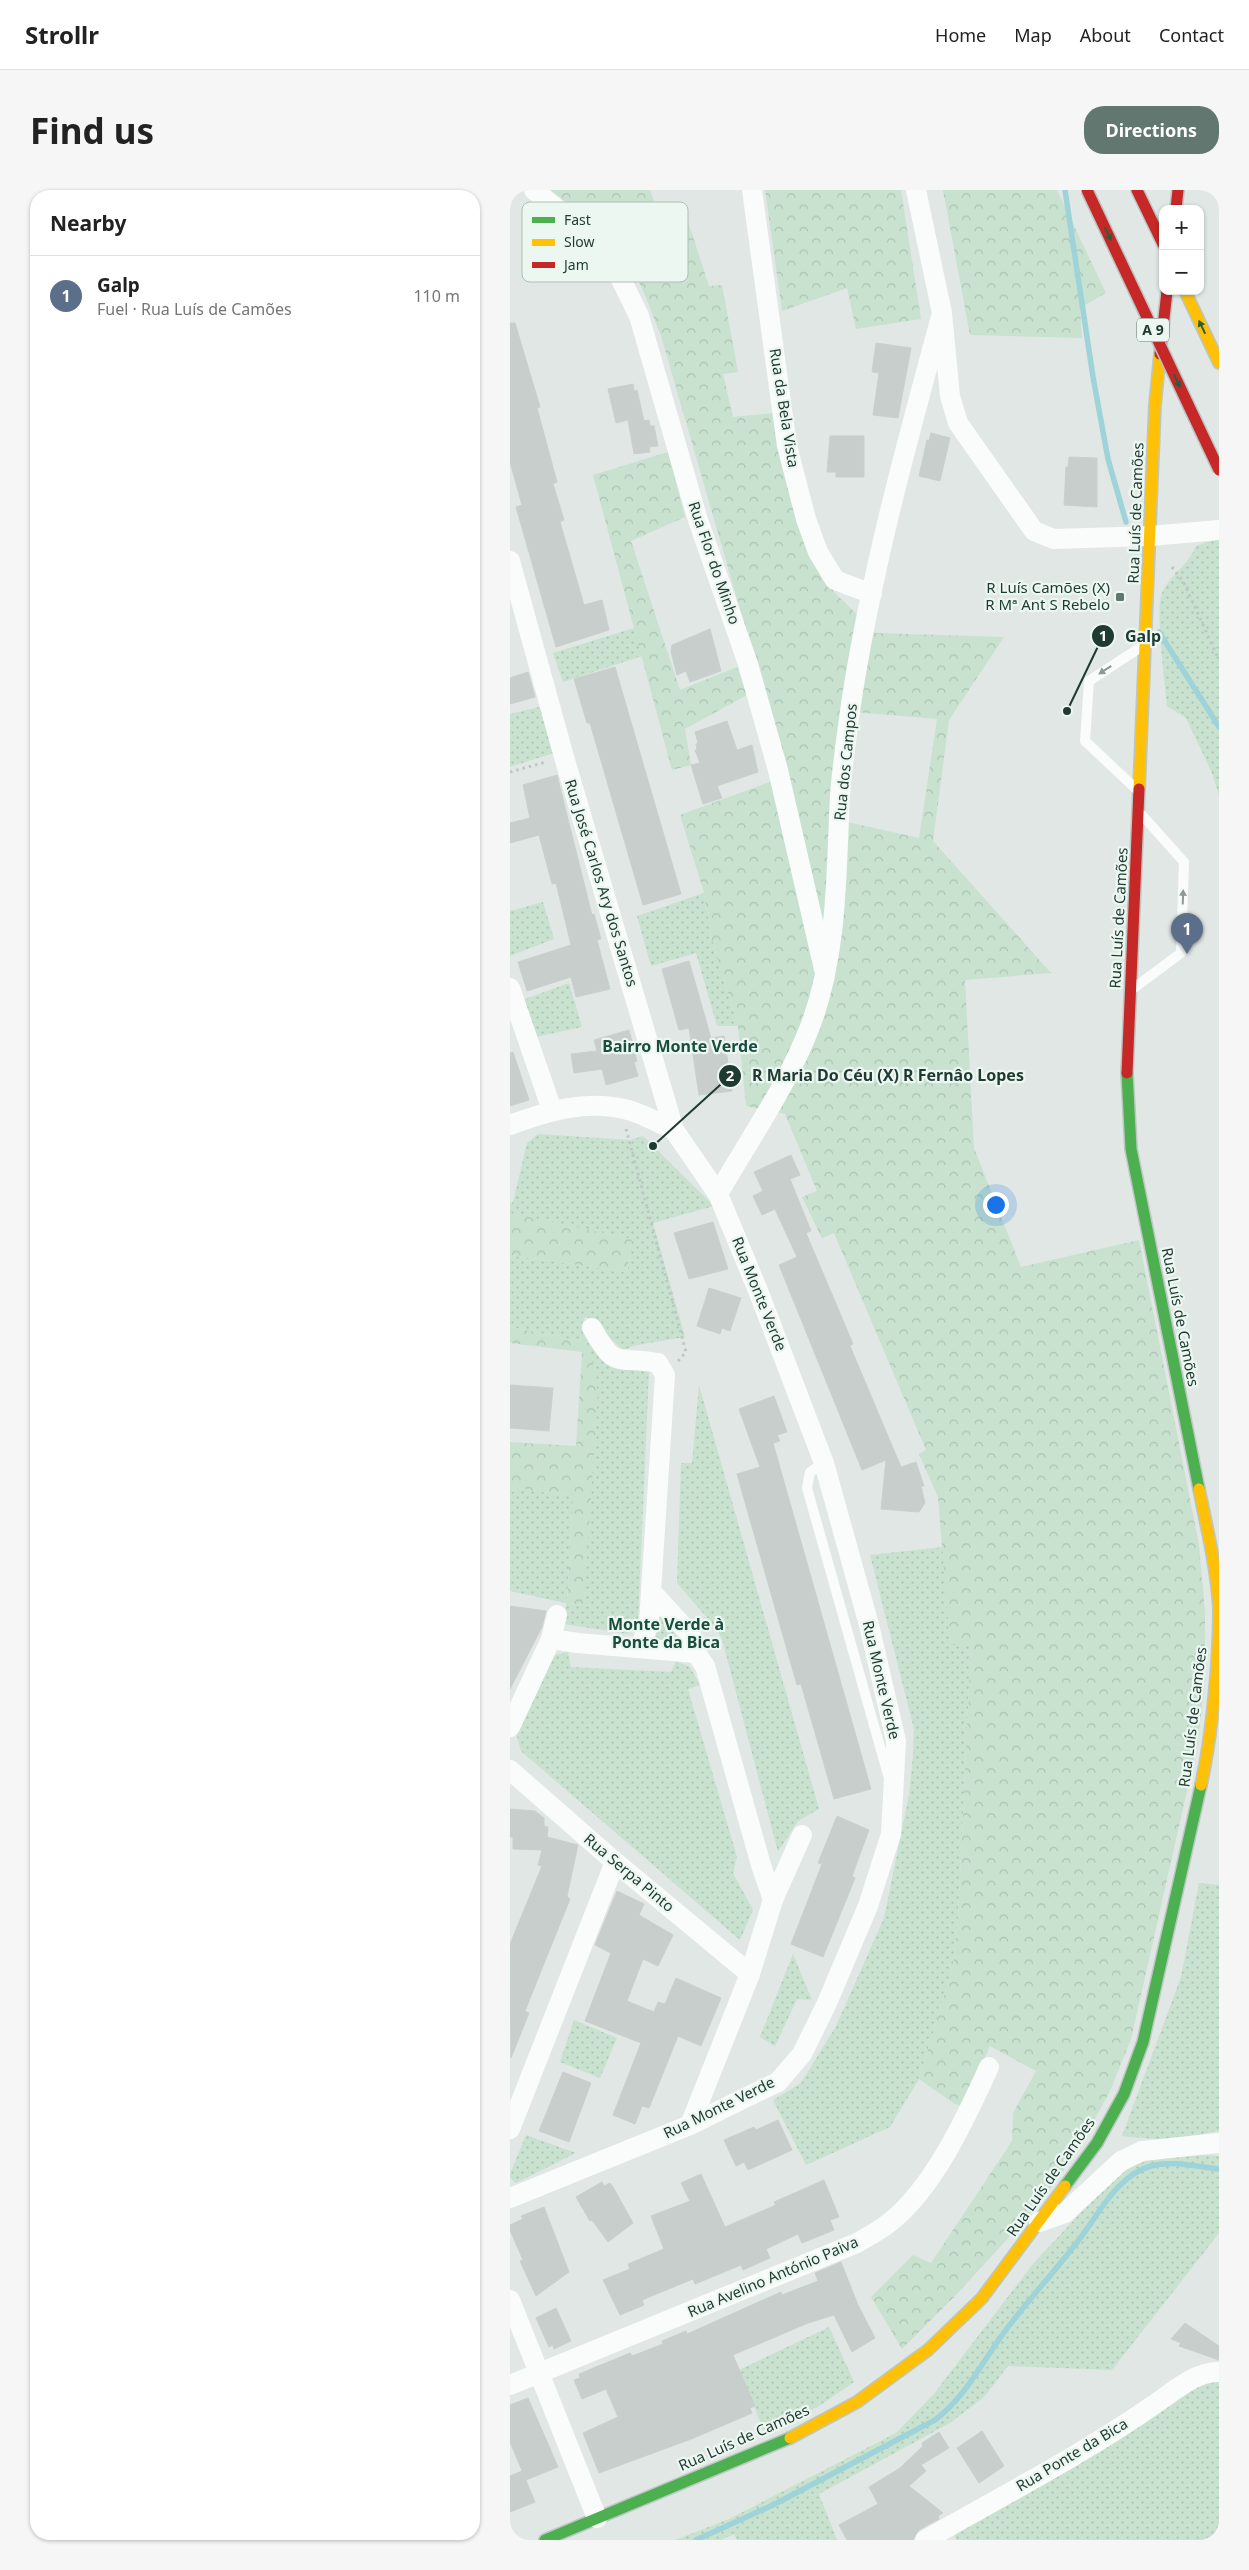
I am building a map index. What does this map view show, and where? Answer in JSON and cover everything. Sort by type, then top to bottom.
[{"type":"main road","name":"A 9","points":[[1087,190],[1219,470]]},
{"type":"main road","points":[[1137,190],[1159,236]]},
{"type":"main road","points":[[1176,205],[1178,190]]},
{"type":"main road","name":"Rua Luís de Camões","points":[[545,2540],[788,2438],[857,2402],[928,2350],[982,2298],[1097,2143],[1124,2094],[1143,2042],[1203,1775],[1217,1672],[1219,1610],[1212,1552],[1131,1148],[1127,1071],[1155,406],[1167,295]]},
{"type":"main road","points":[[1187,295],[1219,363]]},
{"type":"street","name":"Rua Flor do Minho","points":[[534,190],[549,202]]},
{"type":"street","name":"Rua da Bela Vista","points":[[752,190],[787,446],[806,519],[818,552],[835,580],[872,594]]},
{"type":"street","points":[[916,190],[942,313],[950,396],[958,423],[1034,531],[1054,539],[1150,536],[1219,530]]},
{"type":"street","name":"Rua Flor do Minho","points":[[622,282],[639,316],[697,517],[748,664],[778,770],[825,972]]},
{"type":"street","name":"Rua dos Campos","points":[[718,1194],[785,1083],[811,1023],[825,972],[834,933],[840,793],[852,704],[872,594],[904,454],[942,313]]},
{"type":"street","name":"Rua José Carlos Ary dos Santos","points":[[510,561],[564,757],[674,1130],[718,1194]]},
{"type":"street","points":[[510,988],[552,1110]]},
{"type":"street","points":[[510,1125],[552,1110],[600,1105],[621,1109],[674,1130]]},
{"type":"street","name":"Rua Monte Verde","points":[[510,2198],[690,2124],[778,2082],[802,2054],[827,2003],[868,1906],[891,1834],[896,1741],[869,1625],[824,1463],[759,1293],[718,1194]]},
{"type":"street","points":[[592,1328],[605,1352],[612,1357],[620,1361],[658,1363],[665,1375],[649,1623],[640,1648]]},
{"type":"street","points":[[651,1591],[691,1635],[696,1653],[705,1666],[761,1866],[773,1900]]},
{"type":"street","points":[[510,1727],[551,1639],[557,1616]]},
{"type":"street","points":[[551,1639],[696,1653]]},
{"type":"street","name":"Rua Serpa Pinto","points":[[510,1770],[615,1862],[750,1974]]},
{"type":"street","points":[[690,2124],[750,1974],[773,1900],[802,1836]]},
{"type":"street","points":[[510,2129],[615,1862]]},
{"type":"street","name":"Rua Avelino António Paiva","points":[[510,2385],[856,2244],[889,2223],[926,2186],[974,2101],[989,2068]]},
{"type":"street","points":[[1039,2222],[1065,2213],[1121,2161],[1142,2151],[1219,2143]]},
{"type":"street","points":[[510,2300],[597,2518]]},
{"type":"street","name":"Rua Ponte da Bica","points":[[925,2540],[1106,2438],[1186,2383],[1213,2372],[1219,2372]]},
{"type":"lane","points":[[1139,792],[1085,741],[1089,681],[1146,644]]},
{"type":"lane","points":[[1131,990],[1181,953],[1184,862],[1139,811]]},
{"type":"path","points":[[1150,536],[1184,583],[1219,660]]},
{"type":"path","points":[[510,772],[564,757]]},
{"type":"path","points":[[621,1109],[686,1352]]},
{"type":"green space","points":[[550,190],[650,190],[655,202],[565,202]]},
{"type":"green space","points":[[765,190],[901,190],[921,319],[856,329],[847,288],[782,311]]},
{"type":"green space","points":[[943,190],[1057,190],[1106,293],[1080,308],[1082,338],[970,335]]},
{"type":"green space","points":[[688,221],[709,286],[722,285],[738,372],[723,374],[733,417],[775,413],[812,561],[835,593],[876,633],[1004,637],[949,720],[933,841],[1051,973],[965,980],[974,1148],[1021,1267],[1139,1240],[1199,1545],[1205,1611],[1205,1678],[1198,1742],[1131,2039],[1110,2091],[1077,2152],[1031,2213],[957,2294],[902,2349],[871,2297],[913,2255],[931,2263],[1012,2141],[1013,2113],[1036,2071],[990,2046],[963,2106],[955,2104],[919,2079],[953,1966],[958,1918],[971,1645],[950,1645],[938,1497],[919,1454],[926,1450],[834,1233],[822,1238],[802,1197],[817,1191],[785,1114],[746,1106],[738,1026],[711,936],[704,893],[680,815],[788,775],[661,336],[639,282],[688,282]],"holes":[[[843,711],[937,719],[919,838],[829,818]]]},
{"type":"green space","points":[[668,452],[685,517],[631,541],[680,690],[737,667],[747,695],[685,729],[691,765],[672,770],[593,475]]},
{"type":"green space","points":[[1219,538],[1219,795],[1212,773],[1186,718],[1167,706],[1161,648],[1160,602],[1165,587],[1189,559],[1196,546]]},
{"type":"green space","points":[[634,628],[642,656],[563,682],[553,653]]},
{"type":"green space","points":[[543,706],[554,753],[510,767],[510,714]]},
{"type":"green space","points":[[704,893],[711,936],[738,1026],[717,1026],[696,953],[651,966],[637,916]]},
{"type":"green space","points":[[543,902],[554,939],[510,956],[510,911]]},
{"type":"green space","points":[[569,983],[582,1027],[536,1037],[522,1000]]},
{"type":"green space","points":[[538,1134],[630,1140],[643,1136],[714,1206],[653,1223],[685,1337],[637,1345],[623,1350],[586,1316],[582,1324],[633,1368],[649,1371],[638,1622],[628,1634],[564,1624],[566,1603],[510,1591],[510,1493],[518,1488],[573,1497],[567,1603],[584,1605],[589,1343],[510,1327],[510,1255],[627,1272],[632,1239],[510,1214],[510,1204],[513,1202],[527,1143]]},
{"type":"green space","points":[[510,1213],[632,1239],[627,1272],[510,1255]]},
{"type":"green space","points":[[510,1327],[589,1343],[598,1393],[584,1605],[567,1603],[573,1497],[518,1488],[510,1493],[510,1442],[576,1446],[582,1352],[510,1343]]},
{"type":"green space","points":[[699,1385],[819,1809],[798,1821],[778,1852],[722,1639],[716,1628],[677,1583],[681,1463],[692,1463]]},
{"type":"green space","points":[[943,1547],[950,1645],[971,1644],[958,1918],[953,1966],[919,2079],[890,2127],[806,2165],[773,2100],[801,2083],[836,2026],[884,1918],[909,1795],[914,1729],[870,1555]]},
{"type":"green space","points":[[661,1616],[681,1643],[655,1642],[658,1619]]},
{"type":"green space","points":[[568,1652],[571,1667],[671,1672],[676,1661],[690,1667],[700,1685],[688,1689],[737,1857],[733,1873],[753,1910],[740,1940],[521,1751],[515,1729],[555,1655]]},
{"type":"green space","points":[[1199,1883],[1219,1885],[1219,2131],[1166,2140],[1122,2136],[1181,1977]]},
{"type":"green space","points":[[793,1954],[812,2000],[797,1999],[775,2046],[760,2037]]},
{"type":"green space","points":[[574,2020],[617,2038],[600,2078],[560,2062]]},
{"type":"green space","points":[[526,2135],[576,2153],[516,2183],[510,2178],[510,2174]]},
{"type":"green space","points":[[1182,2154],[1219,2156],[1219,2233],[1112,2370],[1008,2366],[984,2397],[950,2423],[819,2494],[837,2540],[737,2540],[734,2534],[721,2540],[675,2540],[729,2519],[896,2433],[933,2395],[1033,2264],[1098,2194],[1118,2175],[1137,2164],[1159,2157]]},
{"type":"green space","points":[[829,2327],[854,2382],[819,2406],[765,2433],[739,2370]]},
{"type":"green space","points":[[1213,2381],[1219,2382],[1219,2540],[956,2540],[954,2530],[1075,2467],[1189,2390]]},
{"type":"building","points":[[510,323],[515,323],[540,407],[537,408],[557,482],[553,484],[564,520],[560,522],[584,605],[602,600],[609,630],[556,647],[516,507],[522,505],[510,462]]},
{"type":"building","points":[[876,343],[911,348],[898,418],[873,415],[879,373],[872,372]]},
{"type":"building","points":[[633,384],[634,391],[637,390],[644,421],[649,420],[650,426],[654,426],[658,446],[649,447],[650,452],[634,454],[628,420],[616,423],[608,389]]},
{"type":"building","points":[[931,433],[950,438],[940,481],[919,476],[927,440],[929,441]]},
{"type":"building","points":[[830,436],[864,436],[864,477],[836,477],[836,472],[827,472]]},
{"type":"building","points":[[1069,457],[1097,458],[1097,507],[1064,505],[1066,467],[1068,467]]},
{"type":"building","points":[[710,629],[721,671],[690,682],[686,671],[677,675],[671,652],[672,645]]},
{"type":"building","points":[[615,667],[681,894],[643,905],[590,723],[587,723],[574,679]]},
{"type":"building","points":[[528,672],[535,697],[510,704],[510,678]]},
{"type":"building","points":[[727,721],[737,750],[752,745],[758,772],[717,786],[722,798],[703,804],[691,765],[700,763],[695,750],[697,750],[696,744],[698,743],[695,732]]},
{"type":"building","points":[[557,775],[592,915],[594,914],[601,939],[597,940],[610,989],[576,997],[571,977],[527,991],[518,962],[571,945],[556,883],[552,884],[539,835],[510,843],[510,823],[530,818],[523,785]]},
{"type":"building","points":[[689,961],[711,1038],[724,1036],[732,1091],[699,1095],[689,1028],[679,1030],[662,969]]},
{"type":"building","points":[[629,1030],[637,1061],[634,1062],[638,1076],[606,1085],[602,1069],[574,1073],[571,1054],[597,1051],[594,1040]]},
{"type":"building","points":[[513,1052],[529,1100],[510,1106],[510,1053]]},
{"type":"building","points":[[791,1155],[800,1175],[790,1179],[811,1231],[806,1233],[853,1344],[850,1346],[901,1467],[916,1462],[924,1486],[921,1486],[925,1503],[919,1512],[881,1509],[886,1460],[862,1470],[779,1265],[797,1257],[775,1209],[762,1215],[753,1196],[763,1191],[754,1172]]},
{"type":"building","points":[[713,1222],[728,1269],[689,1279],[674,1233]]},
{"type":"building","points":[[709,1288],[741,1298],[730,1331],[722,1328],[720,1334],[697,1326]]},
{"type":"building","points":[[510,1385],[553,1388],[549,1431],[510,1428]]},
{"type":"building","points":[[774,1396],[787,1432],[777,1435],[780,1441],[773,1443],[871,1789],[834,1799],[801,1684],[797,1685],[737,1474],[760,1467],[739,1409]]},
{"type":"building","points":[[510,1606],[546,1611],[542,1627],[510,1689]]},
{"type":"building","points":[[510,1809],[535,1811],[544,1818],[544,1826],[548,1827],[547,1837],[578,1845],[567,1896],[570,1899],[525,2011],[529,2013],[511,2058],[510,1944],[542,1866],[538,1865],[542,1850],[513,1849],[513,1837],[510,1837]]},
{"type":"building","points":[[837,1816],[869,1830],[852,1876],[855,1878],[823,1957],[791,1944],[822,1864],[818,1863]]},
{"type":"building","points":[[617,1891],[644,1904],[639,1915],[673,1935],[658,1966],[643,1959],[627,2001],[654,2012],[658,2002],[665,2004],[676,1978],[721,1998],[701,2046],[678,2036],[649,2108],[642,2106],[635,2124],[613,2115],[641,2043],[585,2021],[611,1953],[595,1945]]},
{"type":"building","points":[[563,2072],[591,2083],[569,2142],[539,2131]]},
{"type":"building","points":[[778,2120],[792,2150],[748,2170],[744,2162],[736,2166],[724,2140],[754,2127],[756,2130]]},
{"type":"building","points":[[701,2174],[725,2227],[776,2205],[774,2202],[824,2180],[839,2217],[830,2220],[834,2230],[802,2243],[798,2234],[766,2249],[770,2258],[743,2270],[741,2265],[695,2284],[693,2279],[642,2300],[644,2305],[620,2315],[603,2280],[630,2269],[628,2264],[664,2249],[651,2216],[690,2201],[681,2183]]},
{"type":"building","points":[[602,2182],[604,2186],[610,2183],[633,2223],[608,2242],[592,2220],[590,2221],[576,2197]]},
{"type":"building","points":[[544,2207],[569,2272],[536,2296],[520,2261],[523,2260],[510,2230],[510,2225],[523,2219],[521,2216]]},
{"type":"building","points":[[841,2262],[858,2305],[875,2338],[852,2352],[834,2315],[808,2323],[733,2355],[755,2406],[750,2408],[752,2413],[694,2438],[599,2473],[583,2433],[618,2417],[606,2389],[582,2399],[574,2380],[580,2378],[579,2374],[630,2353],[632,2356],[663,2344],[662,2341],[686,2331],[687,2334],[781,2292],[782,2295],[818,2281],[815,2273]]},
{"type":"building","points":[[556,2308],[571,2341],[554,2349],[553,2345],[549,2347],[536,2318]]},
{"type":"building","points":[[1185,2323],[1219,2346],[1219,2360],[1179,2346],[1181,2343],[1171,2339]]},
{"type":"building","points":[[528,2398],[558,2467],[526,2480],[510,2442],[510,2405]]},
{"type":"building","points":[[982,2431],[1004,2466],[979,2483],[957,2448]]},
{"type":"building","points":[[939,2432],[949,2448],[921,2465],[926,2471],[909,2486],[943,2513],[938,2516],[939,2519],[919,2530],[913,2540],[847,2540],[839,2525],[878,2504],[869,2487],[900,2468],[923,2446],[922,2443]]},
{"type":"building","points":[[522,2471],[535,2502],[510,2512],[510,2476]]},
{"type":"waterway","points":[[1065,190],[1093,377],[1108,459],[1126,522]]},
{"type":"waterway","points":[[1159,632],[1219,727]]},
{"type":"waterway","points":[[696,2540],[773,2505],[935,2420],[963,2392],[1010,2325],[1071,2250],[1111,2195],[1129,2177],[1139,2171],[1159,2164],[1219,2169]]},
{"type":"traffic: fast","points":[[1127,1073],[1131,1149],[1199,1489]]},
{"type":"traffic: fast","points":[[1065,2186],[1097,2143],[1124,2094],[1143,2042],[1201,1785]]},
{"type":"traffic: fast","points":[[545,2540],[790,2438]]},
{"type":"traffic: slow","points":[[1187,295],[1219,363]]},
{"type":"traffic: slow","points":[[1139,789],[1155,405],[1160,354]]},
{"type":"traffic: slow","points":[[1199,1489],[1214,1564],[1219,1610],[1214,1698],[1201,1785]]},
{"type":"traffic: slow","points":[[790,2438],[857,2402],[928,2350],[982,2298],[1065,2186]]},
{"type":"traffic: jam","points":[[1087,190],[1219,470]]},
{"type":"traffic: jam","points":[[1137,190],[1159,236]]},
{"type":"traffic: jam","points":[[1176,205],[1178,190]]},
{"type":"traffic: jam","points":[[1160,354],[1167,295]]},
{"type":"traffic: jam","points":[[1127,1073],[1139,789]]},
{"type":"place","name":"R Luís Camões (X) R Mª Ant S Rebelo","points":[[1120,597]]},
{"type":"place","name":"Galp","points":[[1067,711]]},
{"type":"place","name":"Galp","points":[[1187,954]]},
{"type":"place","name":"R Maria Do Céu (X) R Fernâo Lopes","points":[[653,1146]]},
{"type":"district","name":"Bairro Monte Verde","points":[[680,1046]]},
{"type":"district","name":"Monte Verde à Ponte da Bica","points":[[666,1633]]}]
